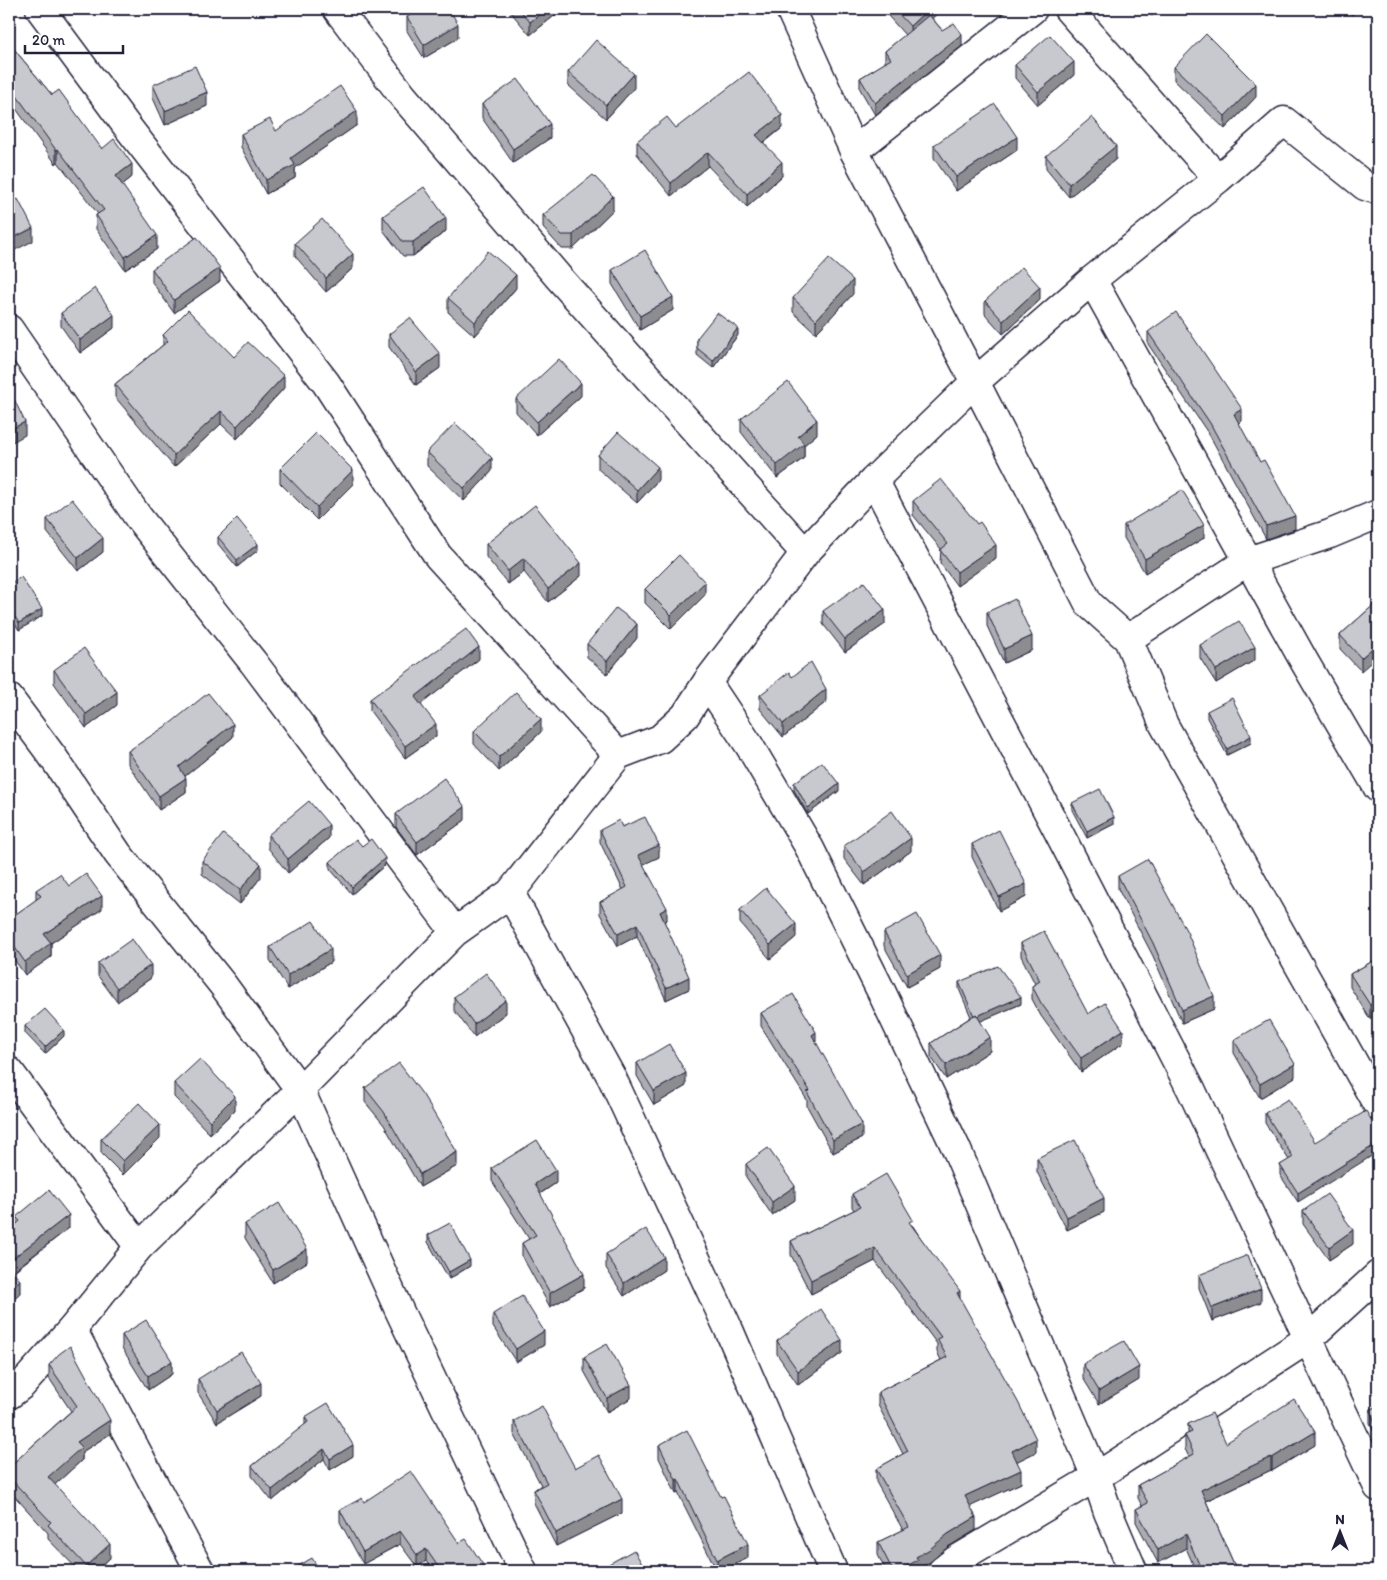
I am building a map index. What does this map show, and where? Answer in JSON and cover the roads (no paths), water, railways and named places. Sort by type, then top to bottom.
[{"type":"street","points":[[40,9],[126,125],[326,383],[438,556],[618,755]]},
{"type":"street","points":[[337,9],[402,95],[560,279],[806,553]]},
{"type":"street","points":[[790,9],[854,151],[1089,604],[1128,639],[1164,725],[1378,1106]]},
{"type":"street","points":[[854,151],[1033,9]]},
{"type":"street","points":[[1068,9],[1218,179]]},
{"type":"street","points":[[9,1395],[22,1385],[72,1329],[139,1247],[300,1090],[455,932],[510,893],[618,755],[660,739],[685,716],[707,682],[806,553],[874,480],[975,382],[1092,280],[1218,179],[1284,121],[1365,186],[1378,190]]},
{"type":"street","points":[[1092,280],[1248,561],[1378,788]]},
{"type":"street","points":[[9,329],[138,517],[253,662],[455,932]]},
{"type":"street","points":[[874,480],[1191,1089],[1378,1487]]},
{"type":"street","points":[[1128,639],[1248,561],[1330,534],[1378,514]]},
{"type":"street","points":[[707,682],[749,745],[809,847],[882,992],[956,1148],[1096,1477],[1108,1512],[1133,1571]]},
{"type":"street","points":[[9,698],[53,757],[118,854],[223,985],[300,1090],[399,1310],[523,1571]]},
{"type":"street","points":[[510,893],[612,1078],[729,1330],[833,1571]]},
{"type":"street","points":[[9,1071],[139,1247]]},
{"type":"street","points":[[942,1571],[956,1560],[1096,1477],[1308,1339],[1378,1276]]},
{"type":"street","points":[[72,1329],[200,1571]]}]
